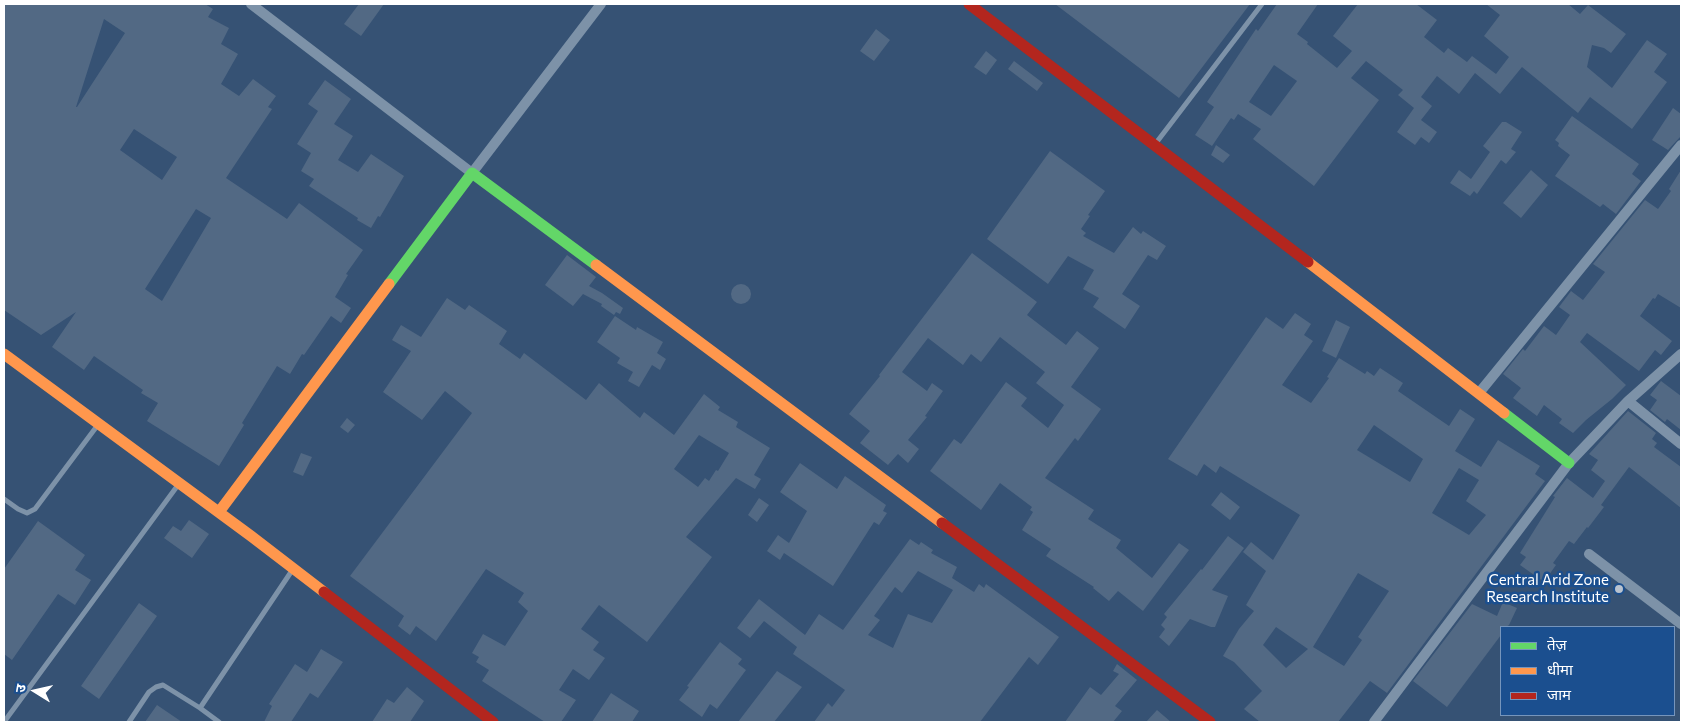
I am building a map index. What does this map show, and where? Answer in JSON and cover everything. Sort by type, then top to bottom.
[{"type":"street","points":[[251,4],[472,173],[1210,722]]},
{"type":"street","points":[[219,512],[472,173],[601,4]]},
{"type":"street","points":[[969,4],[1156,144],[1569,463]]},
{"type":"street","points":[[1479,392],[1681,145]]},
{"type":"street","points":[[4,354],[180,482],[493,722]]},
{"type":"street","points":[[1374,722],[1569,463],[1628,401],[1681,354]]},
{"type":"street","points":[[1628,401],[1681,444]]},
{"type":"street","points":[[1589,554],[1681,624]]},
{"type":"lane","points":[[1156,144],[1262,4]]},
{"type":"lane","points":[[4,499],[27,513],[35,508],[99,423]]},
{"type":"lane","points":[[4,722],[180,482]]},
{"type":"lane","points":[[200,708],[294,568]]},
{"type":"lane","points":[[129,722],[149,692],[163,685],[219,722]]},
{"type":"building","points":[[4,4],[205,4],[213,9],[208,17],[229,28],[221,44],[238,54],[221,84],[239,96],[253,79],[276,96],[268,107],[272,109],[226,178],[287,219],[299,203],[363,250],[346,274],[348,275],[335,297],[351,308],[341,323],[331,316],[304,355],[302,354],[290,374],[277,366],[242,423],[244,425],[219,466],[147,421],[158,403],[141,393],[143,390],[94,356],[84,370],[52,347],[76,312],[41,335],[4,310]],"holes":[[[104,19],[125,33],[76,107]],[[134,129],[177,157],[162,180],[120,150]],[[196,209],[211,218],[162,301],[145,289]]]},
{"type":"building","points":[[359,4],[384,4],[361,36],[344,24]]},
{"type":"building","points":[[1055,4],[1250,4],[1179,98]]},
{"type":"building","points":[[1277,4],[1318,4],[1297,34],[1337,68],[1352,51],[1333,36],[1358,4],[1416,4],[1437,20],[1424,37],[1444,53],[1448,48],[1467,62],[1472,56],[1496,74],[1509,57],[1484,36],[1500,15],[1486,4],[1568,4],[1580,14],[1588,5],[1626,34],[1611,53],[1604,48],[1592,45],[1587,67],[1612,88],[1647,40],[1667,54],[1654,72],[1667,82],[1632,129],[1590,97],[1578,113],[1522,67],[1500,94],[1475,73],[1459,94],[1437,76],[1421,97],[1432,106],[1421,120],[1437,132],[1429,143],[1421,137],[1415,145],[1397,132],[1414,108],[1398,95],[1403,90],[1366,61],[1351,78],[1379,100],[1314,186],[1253,139],[1261,129],[1238,114],[1234,120],[1231,118],[1212,146],[1195,135],[1214,107],[1207,102],[1256,29],[1258,31]],"holes":[[[1274,65],[1297,81],[1271,116],[1249,102]]]},
{"type":"building","points":[[876,29],[890,40],[874,61],[860,51]]},
{"type":"building","points":[[986,51],[997,60],[986,75],[974,67]]},
{"type":"building","points":[[1014,61],[1043,83],[1037,91],[1008,69]]},
{"type":"building","points":[[325,80],[351,99],[334,124],[353,136],[338,160],[358,172],[371,154],[404,176],[380,217],[378,216],[371,228],[309,186],[314,179],[301,171],[311,153],[297,144],[318,111],[308,104]]},
{"type":"building","points":[[1673,108],[1681,114],[1681,136],[1668,150],[1652,140]]},
{"type":"building","points":[[1572,116],[1639,164],[1632,174],[1641,181],[1616,214],[1603,204],[1600,207],[1555,176],[1570,155],[1558,146],[1559,143],[1555,140]]},
{"type":"building","points":[[1502,122],[1506,122],[1522,132],[1511,149],[1516,152],[1506,164],[1501,160],[1477,194],[1474,191],[1470,196],[1450,183],[1459,170],[1471,179],[1490,152],[1483,146]]},
{"type":"building","points":[[1216,145],[1230,155],[1223,163],[1211,155]]},
{"type":"building","points":[[1050,151],[1105,191],[1088,215],[1090,216],[1081,229],[1086,233],[1083,236],[1114,253],[1133,227],[1141,234],[1143,231],[1166,246],[1157,260],[1148,255],[1122,294],[1140,306],[1125,329],[1093,307],[1099,298],[1083,289],[1094,270],[1068,256],[1048,284],[987,239]]},
{"type":"building","points":[[1531,170],[1548,185],[1521,218],[1503,203]]},
{"type":"building","points":[[1681,170],[1681,308],[1658,294],[1640,316],[1672,341],[1661,355],[1655,350],[1639,371],[1587,333],[1580,342],[1626,385],[1573,433],[1559,423],[1562,419],[1544,405],[1537,416],[1513,398],[1521,388],[1503,374],[1523,349],[1525,351],[1544,326],[1556,335],[1570,315],[1559,307],[1571,291],[1583,300],[1605,272],[1593,264],[1645,200],[1658,209],[1671,191],[1669,189]]},
{"type":"building","points":[[972,253],[1037,302],[1027,315],[1066,345],[1077,331],[1099,348],[1071,387],[1101,409],[1078,441],[1075,438],[1045,478],[1094,510],[1088,519],[1121,540],[1116,548],[1152,578],[1179,543],[1189,550],[1143,611],[1118,591],[1109,601],[1094,587],[1046,556],[1051,549],[1022,530],[1033,512],[1030,510],[1032,507],[1000,483],[981,510],[930,471],[954,439],[961,444],[1006,382],[1027,398],[1021,406],[1048,428],[1064,405],[1036,383],[1045,372],[1000,337],[981,362],[971,354],[963,365],[928,338],[902,372],[927,391],[932,383],[943,391],[925,416],[927,417],[908,440],[919,449],[908,463],[898,454],[888,465],[860,443],[870,431],[849,414],[880,376]]},
{"type":"building","points":[[567,255],[596,277],[589,286],[623,308],[620,314],[616,312],[614,315],[601,306],[602,304],[583,294],[573,306],[545,285]]},
{"type":"building","points":[[741,284],[748,287],[751,294],[748,301],[741,304],[734,301],[731,294],[734,287]]},
{"type":"building","points":[[447,298],[465,310],[469,305],[507,331],[499,344],[520,359],[524,353],[586,400],[599,383],[640,418],[644,412],[674,435],[704,394],[720,407],[718,410],[738,422],[736,427],[770,448],[754,475],[761,479],[755,489],[736,478],[686,537],[712,557],[647,642],[599,605],[581,629],[599,642],[593,650],[605,658],[589,680],[573,669],[559,690],[576,700],[561,722],[545,722],[482,681],[489,670],[476,662],[479,657],[472,653],[483,634],[505,646],[528,611],[518,602],[524,593],[486,569],[436,641],[416,626],[410,635],[398,626],[404,616],[350,576],[472,413],[445,391],[422,420],[383,392],[411,351],[392,340],[401,325],[421,337]],"holes":[[[699,435],[729,453],[718,471],[716,470],[709,481],[705,478],[698,487],[674,469]]]},
{"type":"building","points":[[1295,313],[1311,324],[1304,335],[1313,341],[1282,385],[1311,403],[1329,378],[1327,377],[1339,358],[1365,374],[1367,371],[1374,376],[1380,368],[1403,383],[1398,391],[1449,426],[1460,409],[1475,419],[1455,451],[1481,467],[1498,440],[1540,466],[1535,474],[1545,481],[1387,693],[1370,681],[1338,722],[1260,722],[1244,709],[1262,691],[1234,662],[1223,656],[1239,629],[1254,611],[1246,605],[1266,571],[1243,552],[1251,542],[1273,560],[1300,515],[1220,466],[1216,473],[1204,464],[1197,476],[1168,459],[1266,317],[1283,329]],"holes":[[[1374,425],[1423,459],[1410,482],[1357,450]],[[1459,468],[1479,480],[1466,501],[1486,515],[1469,535],[1432,513]],[[1358,573],[1389,591],[1358,637],[1362,640],[1344,666],[1313,647]],[[1276,627],[1308,649],[1286,668],[1263,645]]]},
{"type":"building","points":[[615,316],[636,330],[637,327],[663,342],[657,353],[666,359],[660,370],[652,365],[639,387],[628,381],[633,372],[617,363],[620,358],[597,342]]},
{"type":"building","points":[[1336,320],[1350,327],[1336,358],[1322,351]]},
{"type":"building","points":[[1661,381],[1681,396],[1681,430],[1667,419],[1665,422],[1650,410],[1657,400],[1650,395]]},
{"type":"building","points":[[1628,411],[1656,433],[1652,439],[1657,443],[1654,447],[1681,467],[1681,508],[1629,467],[1601,505],[1604,507],[1588,528],[1574,544],[1569,541],[1553,563],[1556,565],[1544,582],[1520,565],[1526,557],[1520,553],[1555,497],[1553,496],[1567,478],[1593,498],[1605,481],[1591,470],[1598,460],[1589,454]]},
{"type":"building","points":[[347,418],[355,425],[348,433],[340,427]]},
{"type":"building","points":[[301,453],[312,457],[303,476],[293,472]]},
{"type":"building","points":[[800,463],[837,489],[845,476],[886,505],[883,511],[887,513],[879,525],[874,522],[833,586],[784,553],[780,560],[767,551],[778,535],[789,543],[807,511],[780,492]]},
{"type":"building","points":[[1221,492],[1240,507],[1230,520],[1211,505]]},
{"type":"building","points":[[759,498],[769,505],[757,522],[748,515]]},
{"type":"building","points":[[189,520],[209,534],[192,558],[164,538],[173,526],[181,531]]},
{"type":"building","points":[[38,521],[85,555],[75,570],[91,580],[75,605],[58,594],[12,660],[4,654],[4,569]]},
{"type":"building","points":[[1228,536],[1244,548],[1212,590],[1228,596],[1215,627],[1190,619],[1169,646],[1159,637],[1165,629],[1161,625],[1167,617],[1164,614]]},
{"type":"building","points":[[910,539],[919,545],[921,542],[933,550],[931,553],[957,567],[952,578],[974,592],[979,584],[984,588],[986,584],[1059,637],[1038,665],[1029,657],[980,722],[814,722],[828,703],[832,707],[845,690],[793,654],[797,647],[764,621],[750,638],[737,628],[759,599],[805,635],[819,614],[843,630]],"holes":[[[918,571],[953,590],[932,623],[908,614],[893,648],[868,635],[880,620],[874,616],[895,587],[902,593]]]},
{"type":"building","points":[[1503,602],[1517,608],[1509,625],[1500,626],[1500,636],[1447,707],[1413,681],[1472,604],[1497,616]]},
{"type":"building","points":[[139,603],[157,616],[99,699],[81,686]]},
{"type":"building","points":[[720,642],[742,659],[738,664],[746,670],[717,709],[710,704],[702,717],[679,700],[689,687],[687,686]]},
{"type":"building","points":[[321,649],[343,662],[318,698],[310,693],[291,722],[264,722],[272,706],[269,704],[295,664],[307,672]]},
{"type":"building","points":[[1117,664],[1137,680],[1115,706],[1122,711],[1113,722],[1065,722],[1090,687],[1101,695],[1119,674],[1113,671]]},
{"type":"building","points":[[777,671],[802,687],[774,722],[738,722]]},
{"type":"building","points":[[407,687],[424,701],[410,722],[372,722],[387,699],[394,703]]},
{"type":"building","points":[[611,693],[639,711],[632,722],[592,722]]},
{"type":"building","points":[[157,705],[182,722],[145,722]]},
{"type":"building","points":[[1157,710],[1171,722],[1146,722]]},
{"type":"traffic: fast","points":[[389,284],[472,173],[596,265]]},
{"type":"traffic: fast","points":[[1504,413],[1569,463]]},
{"type":"traffic: slow","points":[[1308,262],[1504,413]]},
{"type":"traffic: slow","points":[[596,265],[942,523]]},
{"type":"traffic: slow","points":[[219,512],[389,284]]},
{"type":"traffic: slow","points":[[4,354],[324,592]]},
{"type":"traffic: jam","points":[[969,4],[1308,262]]},
{"type":"traffic: jam","points":[[942,523],[1210,722]]},
{"type":"traffic: jam","points":[[324,592],[493,722]]},
{"type":"place","name":"Central Arid Zone Research Institute","points":[[1619,589]]}]
